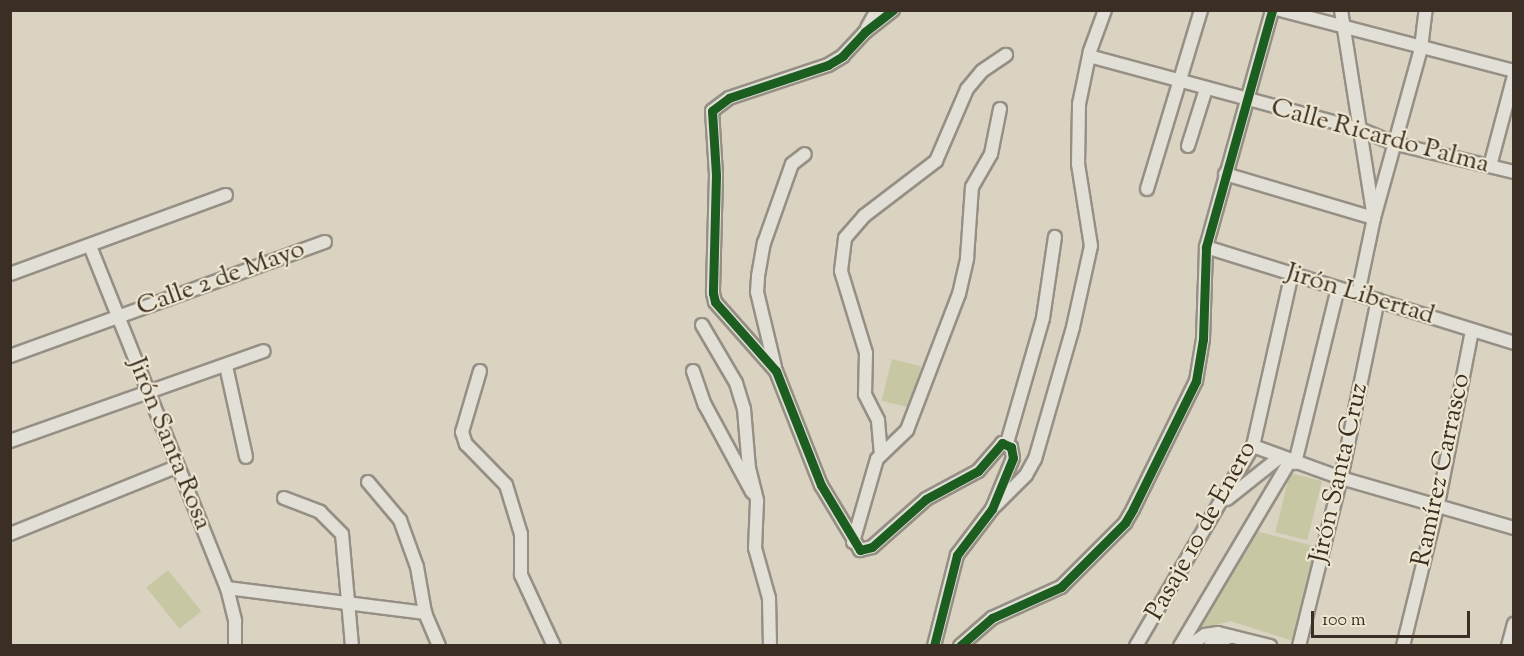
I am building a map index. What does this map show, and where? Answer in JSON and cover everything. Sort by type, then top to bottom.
[{"type":"street","points":[[776,371],[715,303],[712,111],[729,98],[828,64],[843,56],[864,32],[877,10]]},
{"type":"street","points":[[864,32],[893,10]]},
{"type":"street","points":[[934,645],[957,555],[992,509],[1026,475],[1042,441],[1091,246],[1078,164],[1079,104],[1089,56],[1105,10]]},
{"type":"street","points":[[1147,189],[1201,10]]},
{"type":"street","points":[[960,645],[992,618],[1061,587],[1125,523],[1196,381],[1203,339],[1206,247],[1272,10]]},
{"type":"street","points":[[1280,10],[1514,71]]},
{"type":"street","points":[[1341,10],[1346,28],[1374,218]]},
{"type":"street","points":[[1358,294],[1374,218],[1421,48],[1426,10]]},
{"type":"street","points":[[853,542],[881,455],[878,420],[865,394],[866,353],[842,271],[845,238],[864,216],[927,172],[944,150],[967,89],[982,71],[1006,55]]},
{"type":"street","name":"Calle Ricardo Palma","points":[[1089,56],[1245,101],[1360,129],[1396,144],[1514,172]]},
{"type":"street","points":[[1490,166],[1514,76]]},
{"type":"street","points":[[1188,146],[1206,89]]},
{"type":"street","points":[[881,455],[907,430],[959,294],[967,258],[972,187],[991,154],[1000,109]]},
{"type":"street","points":[[805,154],[792,164],[764,243],[757,292],[776,371],[821,485],[853,542],[860,550],[872,547],[902,517],[978,471],[996,448],[1007,443]]},
{"type":"street","points":[[1225,174],[1374,218]]},
{"type":"street","points":[[10,274],[226,195]]},
{"type":"street","points":[[992,509],[1012,458],[1007,443],[1043,318],[1055,237]]},
{"type":"street","name":"Calle 2 de Mayo","points":[[10,356],[325,242]]},
{"type":"street","name":"Jirón Santa Rosa","points":[[90,246],[176,467],[227,588],[235,621],[235,645]]},
{"type":"street","name":"Jirón Libertad","points":[[1206,247],[1514,343]]},
{"type":"street","name":"Pasaje 10 de Enero","points":[[1136,645],[1222,503],[1253,447],[1292,273]]},
{"type":"street","points":[[1180,645],[1288,460],[1338,288]]},
{"type":"street","name":"Jirón Santa Cruz","points":[[1300,645],[1341,478],[1378,300]]},
{"type":"street","points":[[702,325],[736,383],[744,409],[749,468],[756,501],[755,548],[769,598],[770,645]]},
{"type":"street","name":"Ramírez Carrasco","points":[[1403,645],[1438,504],[1472,330]]},
{"type":"street","points":[[10,441],[264,351]]},
{"type":"street","points":[[226,366],[246,457]]},
{"type":"street","points":[[480,371],[462,432],[466,444],[506,485],[521,534],[521,575],[554,645]]},
{"type":"street","points":[[693,371],[705,405],[756,501]]},
{"type":"street","points":[[1253,447],[1341,478],[1438,504],[1514,528]]},
{"type":"street","points":[[1222,503],[1288,460]]},
{"type":"street","points":[[10,534],[176,467]]},
{"type":"street","points":[[368,482],[400,520],[417,567],[424,613],[439,645]]},
{"type":"street","points":[[284,498],[320,512],[342,534],[346,603],[352,645]]},
{"type":"street","points":[[227,588],[424,613]]},
{"type":"street","points":[[1508,645],[1514,624]]},
{"type":"street","points":[[1189,645],[1205,635],[1231,636],[1270,645]]},
{"type":"street","points":[[1210,645],[1231,636]]},
{"type":"green space","points":[[892,359],[921,366],[911,408],[882,401]]},
{"type":"green space","points":[[1290,473],[1322,481],[1307,540],[1275,532]]},
{"type":"green space","points":[[1252,530],[1318,547],[1293,641],[1230,621],[1204,629],[1198,627]]},
{"type":"green space","points":[[168,570],[201,611],[180,629],[146,588]]},
{"type":"cycle path","points":[[893,10],[865,32],[843,56],[828,65],[729,98],[712,111],[716,175],[713,293],[715,302],[776,371],[821,485],[860,550],[872,547],[926,499],[978,471],[1002,443],[1011,447],[1013,458],[992,509],[957,555],[934,646]]},
{"type":"cycle path","points":[[960,646],[992,618],[1061,587],[1125,523],[1196,381],[1203,339],[1206,247],[1272,10]]}]
